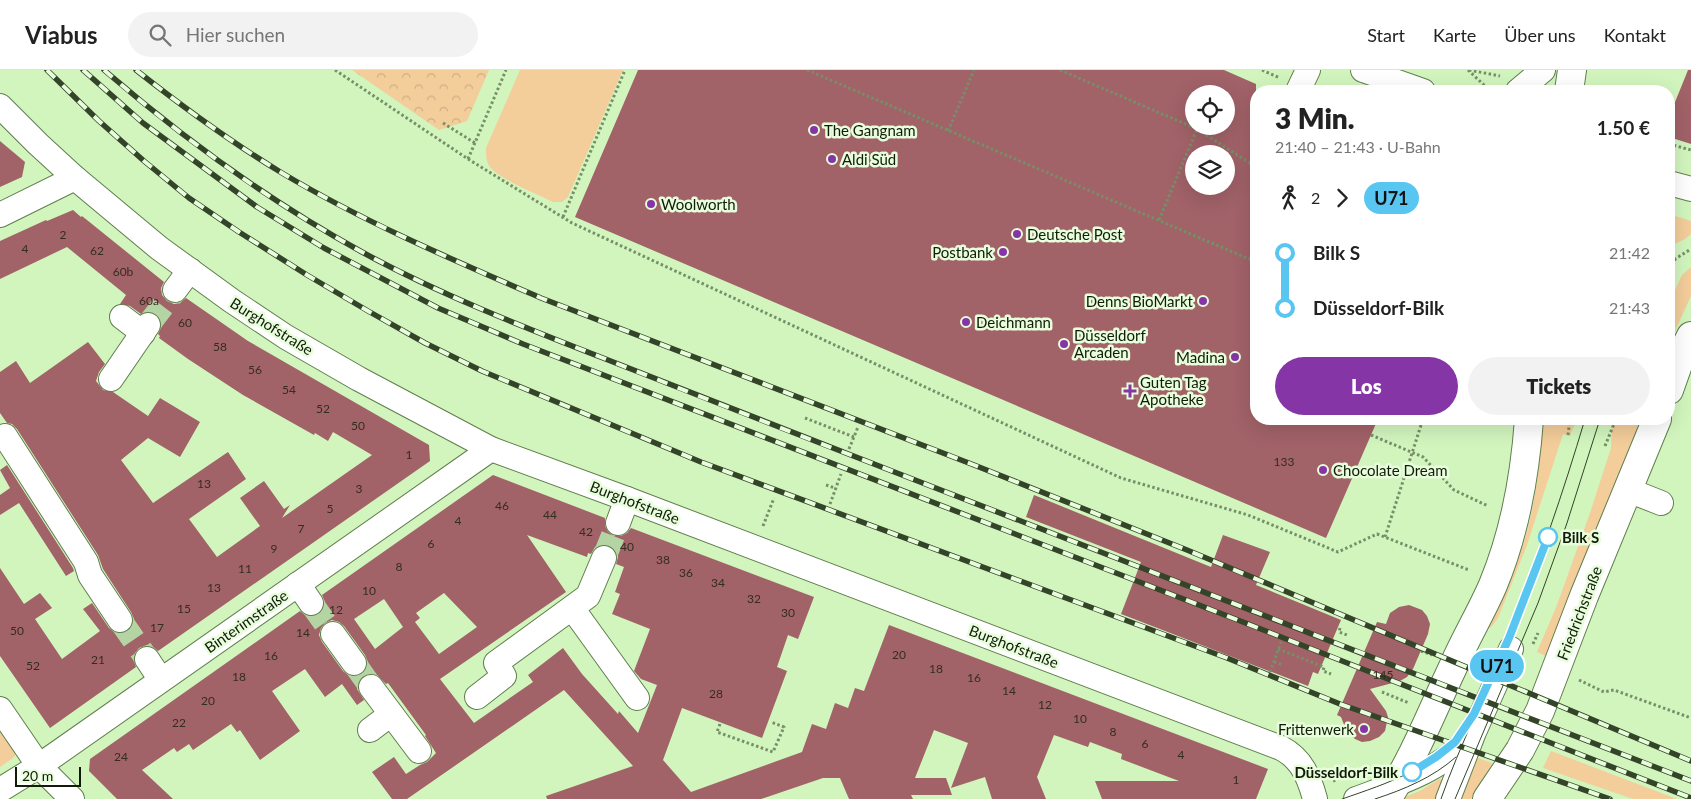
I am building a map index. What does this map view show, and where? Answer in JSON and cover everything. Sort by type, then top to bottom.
[{"type":"main road","points":[[1571,85],[1572,70]]},
{"type":"main road","points":[[1675,373],[1691,336]]},
{"type":"main road","points":[[1391,792],[1479,615],[1501,563],[1513,525],[1520,491],[1528,425]]},
{"type":"main road","name":"Friedrichstraße","points":[[1487,799],[1520,750],[1540,711],[1584,596],[1654,425]]},
{"type":"street","points":[[1301,85],[1308,70]]},
{"type":"street","points":[[1363,70],[1406,85]]},
{"type":"street","points":[[1513,83],[1543,70]]},
{"type":"street","name":"Burghofstraße","points":[[0,106],[75,178],[159,248],[232,301],[286,337],[419,412],[491,449],[627,498],[1281,748],[1296,757],[1305,768],[1315,799]]},
{"type":"street","points":[[0,215],[75,178]]},
{"type":"street","points":[[1675,185],[1691,189]]},
{"type":"street","points":[[175,290],[190,270]]},
{"type":"street","points":[[111,379],[145,329],[122,317]]},
{"type":"street","points":[[5,436],[86,562],[90,574],[120,620]]},
{"type":"street","name":"Binterimstraße","points":[[0,790],[39,766],[161,680],[304,594],[491,449]]},
{"type":"street","points":[[1628,490],[1661,503]]},
{"type":"street","points":[[618,523],[627,498]]},
{"type":"street","points":[[477,697],[504,676],[496,663],[588,596],[604,558]]},
{"type":"street","points":[[572,608],[637,698]]},
{"type":"street","points":[[333,634],[354,663]]},
{"type":"street","points":[[1448,799],[1474,732],[1511,649]]},
{"type":"street","points":[[147,659],[161,680]]},
{"type":"street","points":[[372,687],[419,751]]},
{"type":"street","points":[[0,709],[39,766],[72,799]]},
{"type":"street","points":[[370,730],[391,714]]},
{"type":"street","points":[[1356,799],[1391,792],[1454,754],[1474,732]]},
{"type":"path","points":[[335,70],[468,159],[572,223],[1121,478],[1248,514],[1338,552],[1377,534],[1469,570]]},
{"type":"path","points":[[468,159],[506,70]]},
{"type":"path","points":[[563,217],[624,70]]},
{"type":"path","points":[[807,70],[1250,259]]},
{"type":"path","points":[[948,131],[974,70]]},
{"type":"path","points":[[1060,70],[1185,123]]},
{"type":"path","points":[[1468,70],[1491,75],[1513,83]]},
{"type":"path","points":[[1468,70],[1484,85]]},
{"type":"path","points":[[443,124],[475,143]]},
{"type":"path","points":[[1159,220],[1195,135]]},
{"type":"path","points":[[1207,135],[1250,162]]},
{"type":"path","points":[[1675,146],[1691,150]]},
{"type":"path","points":[[1675,260],[1691,248]]},
{"type":"path","points":[[805,418],[854,437]]},
{"type":"path","points":[[1385,537],[1421,425]]},
{"type":"path","points":[[1568,435],[1569,425]]},
{"type":"path","points":[[1605,446],[1614,425]]},
{"type":"path","points":[[849,450],[858,426]]},
{"type":"path","points":[[1371,435],[1423,457],[1454,490],[1488,506]]},
{"type":"path","points":[[830,504],[840,474]]},
{"type":"path","points":[[826,486],[836,488]]},
{"type":"path","points":[[754,548],[774,498]]},
{"type":"path","points":[[1340,628],[1339,632],[1348,635]]},
{"type":"path","points":[[1270,672],[1281,642]]},
{"type":"path","points":[[1278,649],[1324,667],[1323,671],[1331,674]]},
{"type":"path","points":[[1274,662],[1283,665]]},
{"type":"path","points":[[1579,680],[1604,692],[1614,690],[1691,718]]},
{"type":"path","points":[[1382,692],[1432,712]]},
{"type":"path","points":[[720,724],[717,732],[773,752],[784,727],[770,722]]},
{"type":"green space","points":[[352,70],[489,70],[467,121],[439,130]]},
{"type":"green space","points":[[520,70],[623,70],[568,197],[562,202],[553,202],[511,182],[495,172],[488,163],[486,148]]},
{"type":"green space","points":[[1675,216],[1691,221],[1691,234],[1675,244]]},
{"type":"green space","points":[[1691,267],[1691,296],[1675,331],[1675,290],[1682,275]]},
{"type":"green space","points":[[1542,425],[1575,425],[1570,436],[1563,434],[1527,545],[1498,618],[1488,629],[1513,573],[1528,529],[1540,455]]},
{"type":"green space","points":[[1612,425],[1644,425],[1549,653],[1546,656],[1537,652],[1557,605],[1611,448]]},
{"type":"green space","points":[[0,716],[22,747],[13,758],[0,767]]},
{"type":"green space","points":[[1551,751],[1677,799],[1633,799],[1543,768]]},
{"type":"green space","points":[[1478,758],[1492,763],[1489,775],[1471,799],[1460,799]]},
{"type":"green space","points":[[1439,779],[1442,780],[1435,799],[1400,799],[1420,791]]},
{"type":"building","name":"Düsseldorf Arcaden","points":[[638,70],[1224,70],[1256,84],[1250,85],[1250,425],[1375,425],[1326,538],[575,217]]},
{"type":"building","points":[[1688,70],[1691,70],[1691,144],[1675,139],[1675,102]]},
{"type":"building","points":[[0,141],[25,162],[22,177],[0,187]]},
{"type":"building","points":[[73,210],[164,282],[161,288],[162,295],[167,301],[174,304],[180,303],[186,298],[248,341],[429,445],[430,461],[158,651],[147,645],[139,648],[133,659],[136,667],[50,728],[0,656],[0,568],[24,604],[40,593],[52,608],[35,619],[62,659],[100,631],[83,609],[92,603],[109,628],[114,632],[121,634],[128,631],[134,619],[103,569],[98,555],[17,429],[12,424],[7,423],[0,413],[0,372],[16,361],[30,383],[88,342],[105,364],[99,372],[96,381],[103,390],[113,392],[148,416],[160,398],[200,422],[180,457],[148,438],[121,460],[153,503],[228,452],[246,479],[189,519],[217,557],[260,526],[240,498],[264,481],[284,509],[290,505],[282,518],[372,455],[333,432],[328,441],[315,433],[314,435],[243,395],[188,359],[159,338],[158,334],[162,326],[156,314],[149,311],[141,314],[130,306],[120,304],[126,295],[67,247],[0,279],[0,241]]},
{"type":"building","points":[[7,465],[73,568],[74,571],[66,576],[19,503],[0,515],[0,495],[10,488],[0,470]]},
{"type":"building","points":[[493,475],[605,518],[605,526],[613,536],[621,536],[631,528],[814,597],[798,639],[788,635],[777,667],[787,671],[762,738],[682,708],[663,760],[691,792],[802,752],[812,724],[826,729],[835,703],[848,708],[855,688],[864,691],[889,625],[1268,769],[1256,799],[1102,799],[1095,781],[1179,781],[1121,759],[1122,754],[1090,742],[1088,747],[1054,735],[1037,777],[1046,799],[992,799],[985,777],[951,788],[968,743],[934,730],[915,778],[946,778],[952,795],[911,795],[913,799],[849,799],[840,778],[823,778],[761,799],[547,799],[546,796],[633,766],[564,690],[407,799],[392,799],[372,772],[394,757],[406,774],[427,762],[436,753],[426,735],[388,683],[386,684],[377,675],[369,673],[362,676],[357,689],[364,700],[357,705],[342,684],[325,697],[305,669],[272,691],[300,731],[260,760],[240,730],[237,732],[231,724],[193,750],[189,744],[177,752],[174,748],[142,770],[173,799],[117,799],[89,771],[90,759],[300,611],[312,617],[319,614],[324,608],[325,602],[322,595]],"holes":[[[527,535],[587,557],[588,553],[591,554],[595,547],[602,544],[610,546],[615,550],[618,557],[616,564],[624,567],[615,592],[620,594],[612,614],[650,629],[634,671],[641,679],[657,685],[638,733],[582,674],[563,648],[528,675],[533,682],[474,723],[440,679],[566,592]],[[444,593],[477,627],[439,654],[415,622],[420,618],[416,613]],[[384,599],[403,627],[375,649],[354,619]],[[332,620],[344,626],[368,662],[367,668],[362,674],[355,677],[343,671],[319,635],[325,623]]]},
{"type":"building","points":[[1034,495],[1211,567],[1223,535],[1270,552],[1256,585],[1341,620],[1318,674],[1313,672],[1308,686],[1121,614],[1141,562],[1026,517]]},
{"type":"building","name":"Düsseldorf-Bilk","points":[[1409,605],[1422,610],[1427,616],[1430,624],[1428,634],[1413,669],[1407,677],[1400,681],[1370,689],[1386,711],[1388,717],[1385,731],[1379,737],[1362,742],[1347,732],[1341,717],[1337,715],[1377,622],[1386,624],[1390,613],[1399,607]]},
{"type":"tunnel","points":[[148,325],[175,290]]},
{"type":"tunnel","points":[[604,558],[618,523]]},
{"type":"tunnel","points":[[311,603],[333,634]]},
{"type":"tunnel","points":[[120,620],[147,659]]},
{"type":"tunnel","points":[[354,663],[371,687]]},
{"type":"tram line","points":[[1441,799],[1530,584],[1559,502],[1583,425]]},
{"type":"tram line","points":[[1455,799],[1538,603],[1567,523],[1598,425]]},
{"type":"tram line","points":[[1342,799],[1394,780],[1426,764],[1454,741],[1466,727]]},
{"type":"tram line","points":[[1375,799],[1418,782],[1456,757]]},
{"type":"railway","points":[[47,70],[99,121],[189,198],[307,275],[425,343],[482,371],[701,462],[1227,658],[1340,704],[1610,799]]},
{"type":"railway","points":[[83,70],[143,123],[257,207],[324,248],[438,308],[523,344],[1243,622],[1691,798]]},
{"type":"railway","points":[[104,70],[134,96],[228,168],[294,212],[362,252],[450,296],[713,402],[1691,781]]},
{"type":"railway","points":[[136,70],[208,124],[282,173],[345,208],[409,240],[541,298],[974,465],[1187,550],[1691,761]]},
{"type":"metro line","name":"U71","points":[[1412,772],[1455,742],[1468,725],[1484,695],[1509,638],[1548,537]]},
{"type":"place","name":"The Gangnam","points":[[814,130]]},
{"type":"place","name":"Aldi Süd","points":[[832,159]]},
{"type":"place","name":"Woolworth","points":[[651,204]]},
{"type":"place","name":"Deutsche Post","points":[[1017,234]]},
{"type":"place","name":"Postbank","points":[[1003,252]]},
{"type":"place","name":"Denns BioMarkt","points":[[1203,301]]},
{"type":"place","name":"Deichmann","points":[[966,322]]},
{"type":"place","name":"Düsseldorf Arcaden","points":[[1064,344]]},
{"type":"place","name":"Madina","points":[[1235,357]]},
{"type":"place","name":"Guten Tag Apotheke","points":[[1130,391]]},
{"type":"place","name":"Chocolate Dream","points":[[1323,470]]},
{"type":"place","name":"Bilk S","points":[[1548,537]]},
{"type":"place","name":"Frittenwerk","points":[[1364,729]]},
{"type":"place","name":"Düsseldorf-Bilk","points":[[1412,772]]}]
